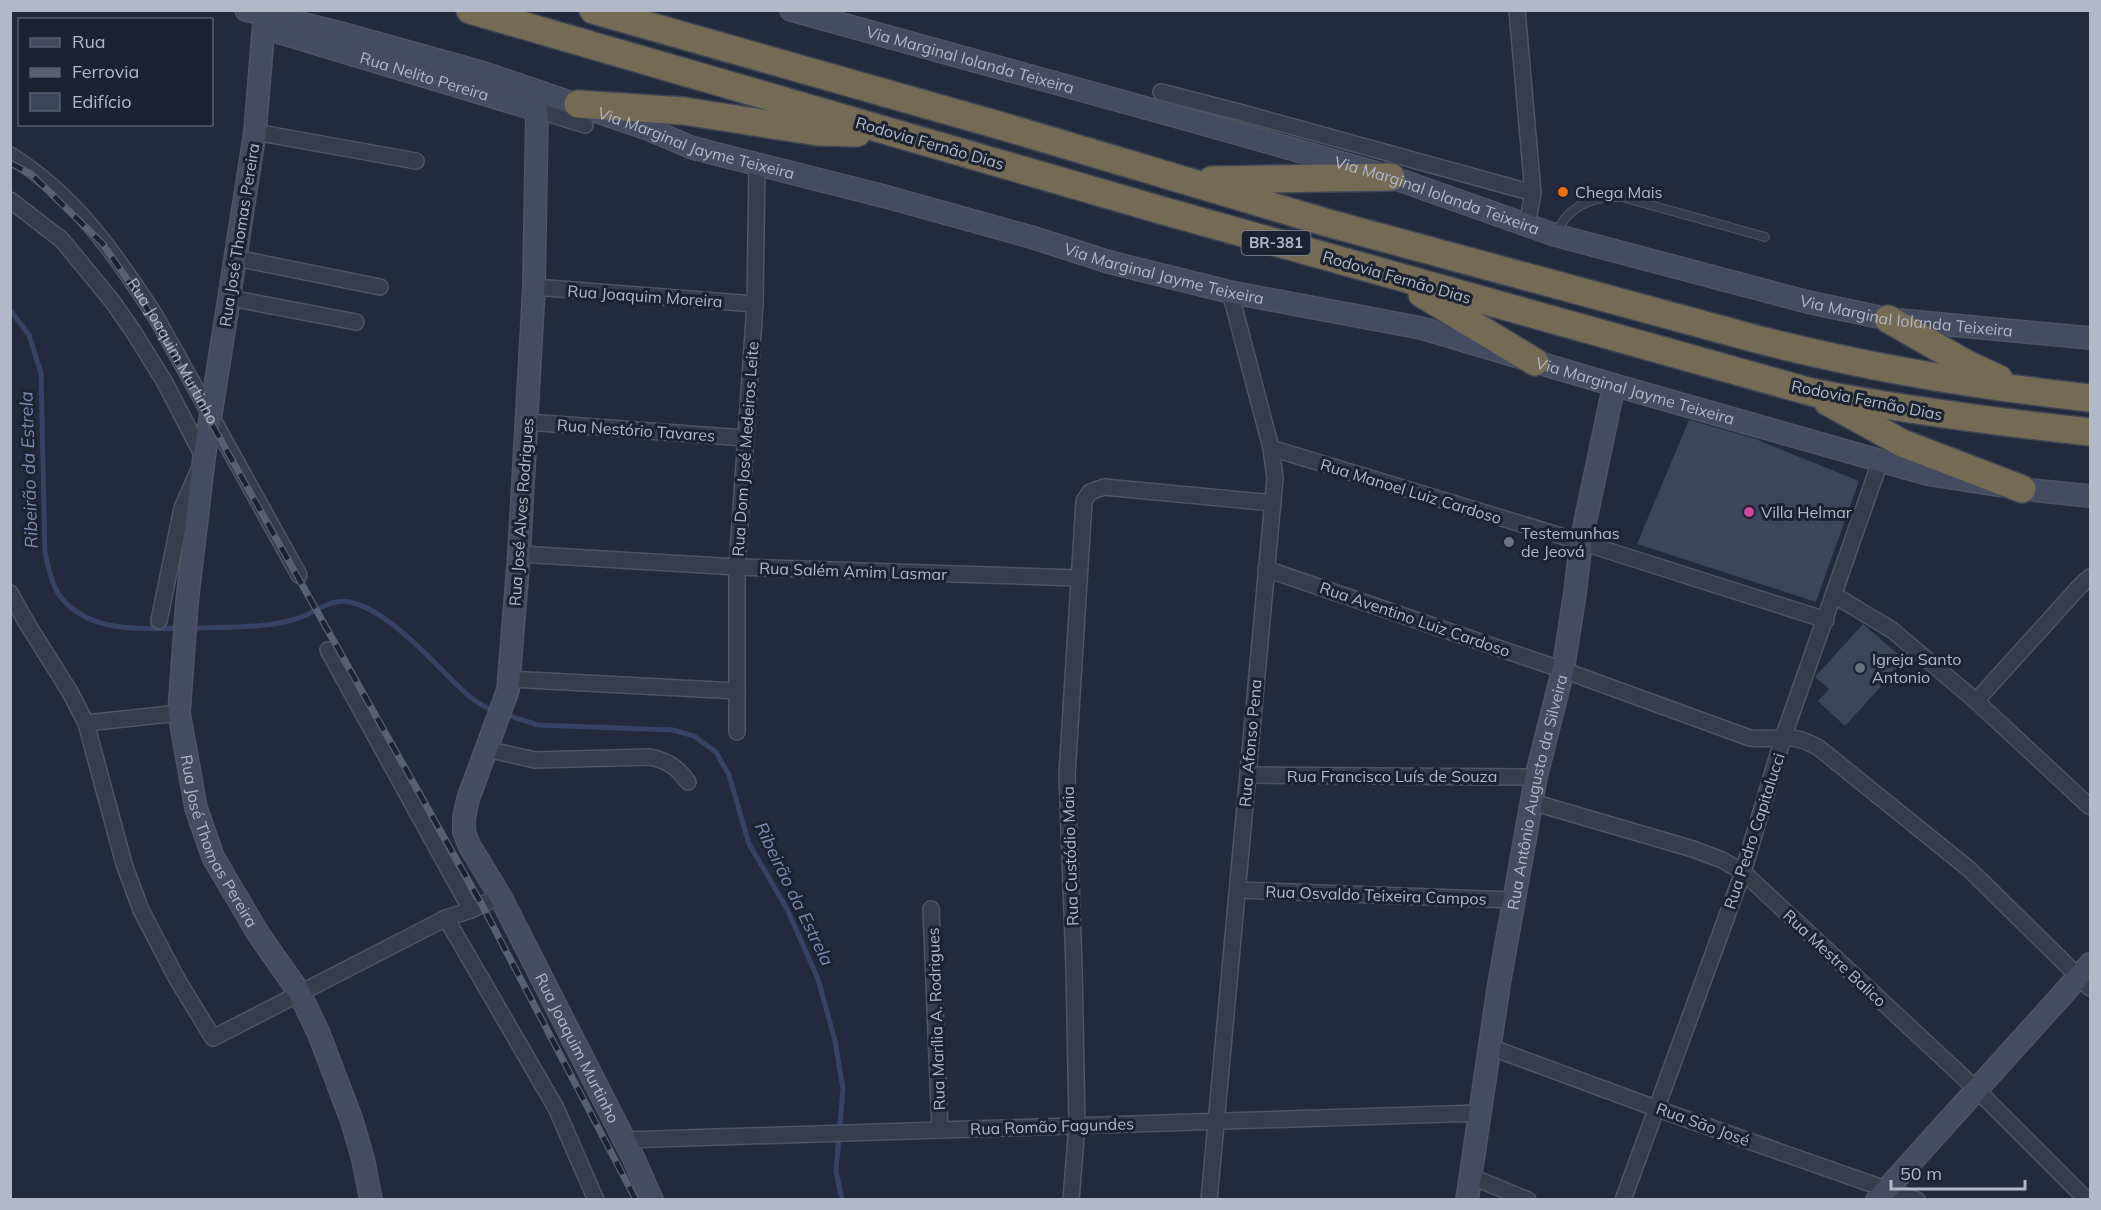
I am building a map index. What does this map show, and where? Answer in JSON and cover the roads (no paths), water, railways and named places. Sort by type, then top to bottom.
[{"type":"highway","name":"Rodovia Fernão Dias","points":[[470,10],[1393,276],[1811,392],[1892,407],[2091,432]]},
{"type":"highway","name":"Rodovia Fernão Dias","points":[[593,10],[1005,127],[1328,223],[1813,353],[1939,379],[2091,398]]},
{"type":"highway","points":[[581,115],[684,111],[818,132],[903,136]]},
{"type":"highway","points":[[1183,181],[1391,177]]},
{"type":"highway","points":[[1393,276],[1535,362]]},
{"type":"highway","points":[[1888,320],[1965,363],[2028,391]]},
{"type":"highway","points":[[1811,392],[1902,443],[2022,489]]},
{"type":"street","name":"Via Marginal Iolanda Teixeira","points":[[791,10],[1391,177],[1555,235],[1808,302],[1888,320],[2091,338]]},
{"type":"street","points":[[1517,10],[1533,193],[1527,225]]},
{"type":"street","name":"Rua Nelito Pereira","points":[[260,16],[537,110],[581,115]]},
{"type":"street","name":"Via Marginal Jayme Teixeira","points":[[260,16],[344,34],[481,72],[581,115],[648,129],[693,148],[887,197],[1032,237],[1110,262],[1230,292],[1421,328],[1927,474],[2022,489],[2091,496]]},
{"type":"street","name":"Rua José Thomas Pereira","points":[[260,16],[255,132],[204,458],[187,602],[179,713],[196,808],[213,857],[259,935],[299,992],[319,1034],[352,1121],[363,1159],[371,1200]]},
{"type":"street","points":[[1161,92],[1533,193]]},
{"type":"street","name":"Rua José Alves Rodrigues","points":[[500,896],[469,845],[464,832],[464,818],[468,799],[509,684],[519,554],[534,287],[537,110]]},
{"type":"street","points":[[255,132],[416,162]]},
{"type":"street","name":"Rua Joaquim Murtinho","points":[[10,155],[24,163],[56,190],[84,216],[102,237],[156,317],[299,575]]},
{"type":"street","name":"Rua Dom José Medeiros Leite","points":[[737,732],[737,567],[755,304],[757,165]]},
{"type":"street","name":"Rua Joaquim Murtinho","points":[[10,200],[62,240],[112,301],[133,330],[164,381],[204,458]]},
{"type":"street","points":[[236,258],[380,287]]},
{"type":"street","name":"Rua Joaquim Moreira","points":[[534,287],[755,304]]},
{"type":"street","name":"Rua Afonso Pena","points":[[1209,1200],[1275,478],[1271,448],[1230,292]]},
{"type":"street","points":[[230,298],[356,322]]},
{"type":"street","name":"Rua Antônio Augusto da Silveira","points":[[1467,1200],[1490,1047],[1536,777],[1563,670],[1581,542],[1614,385]]},
{"type":"street","name":"Rua Nestório Tavares","points":[[527,422],[746,438]]},
{"type":"street","name":"Rua Manoel Luiz Cardoso","points":[[1271,448],[1581,542],[1826,620]]},
{"type":"street","name":"Rua José Thomas Pereira","points":[[159,621],[182,508],[204,458]]},
{"type":"street","name":"Rua Pedro Capitalucci","points":[[1623,1200],[1743,872],[1784,738],[1880,462]]},
{"type":"street","name":"Rua Custódio Maia","points":[[1071,1200],[1077,1125],[1067,775],[1084,501],[1090,492],[1104,487],[1273,503]]},
{"type":"street","name":"Rua Salém Amim Lasmar","points":[[519,554],[737,567],[1078,578]]},
{"type":"street","name":"Rua Aventino Luiz Cardoso","points":[[1266,569],[1563,670],[1750,738],[1805,739],[1970,870],[2087,976]]},
{"type":"street","points":[[1976,701],[2079,586],[2091,577]]},
{"type":"street","points":[[10,593],[70,692],[86,723],[124,864],[141,910],[177,979],[213,1038],[446,918],[471,910],[500,896]]},
{"type":"street","points":[[1834,595],[1892,630],[1976,701],[2091,807]]},
{"type":"street","points":[[328,650],[471,910]]},
{"type":"street","points":[[509,684],[737,691]]},
{"type":"street","points":[[86,723],[179,713]]},
{"type":"street","points":[[489,739],[535,760],[650,757],[666,761],[679,770],[688,782]]},
{"type":"street","name":"Rua Francisco Luís de Souza","points":[[1248,775],[1536,777]]},
{"type":"street","name":"Rua Mestre Balico","points":[[1532,802],[1693,849],[1722,860],[1743,872],[1976,1089],[2087,1200]]},
{"type":"street","name":"Rua Osvaldo Teixeira Campos","points":[[1238,890],[1515,900]]},
{"type":"street","name":"Rua Joaquim Murtinho","points":[[500,896],[652,1200]]},
{"type":"street","name":"Rua Marília A. Rodrigues","points":[[931,909],[940,1130]]},
{"type":"street","points":[[446,918],[556,1108],[596,1200]]},
{"type":"street","points":[[1881,1195],[1976,1089],[2087,976]]},
{"type":"street","name":"Rua São José","points":[[1490,1047],[1881,1195],[1917,1200]]},
{"type":"street","name":"Rua Romão Fagundes","points":[[624,1140],[1480,1113]]},
{"type":"street","points":[[1470,1176],[1528,1200]]},
{"type":"lane","points":[[1555,235],[1567,214],[1585,203],[1605,196],[1622,197],[1765,237]]},
{"type":"waterway","name":"Ribeirão da Estrela","points":[[10,310],[29,335],[41,373],[45,553],[56,590],[75,611],[103,624],[150,629],[181,628]]},
{"type":"waterway","name":"Ribeirão da Estrela","points":[[190,628],[245,627],[286,622],[336,602],[350,602],[363,606],[390,622],[469,696],[495,711]]},
{"type":"waterway","name":"Ribeirão da Estrela","points":[[504,714],[538,725],[673,730],[694,736],[716,752],[729,775],[749,844],[787,909],[818,979],[835,1041],[843,1089],[836,1171],[842,1200]]},
{"type":"railway","points":[[10,163],[31,174],[102,243],[145,305],[482,905],[636,1200]]},
{"type":"place","name":"Chega Mais","points":[[1563,192]]},
{"type":"place","name":"Villa Helmar","points":[[1749,512]]},
{"type":"place","name":"Testemunhas de Jeová","points":[[1509,542]]},
{"type":"place","name":"Igreja Santo Antonio","points":[[1860,668]]}]
